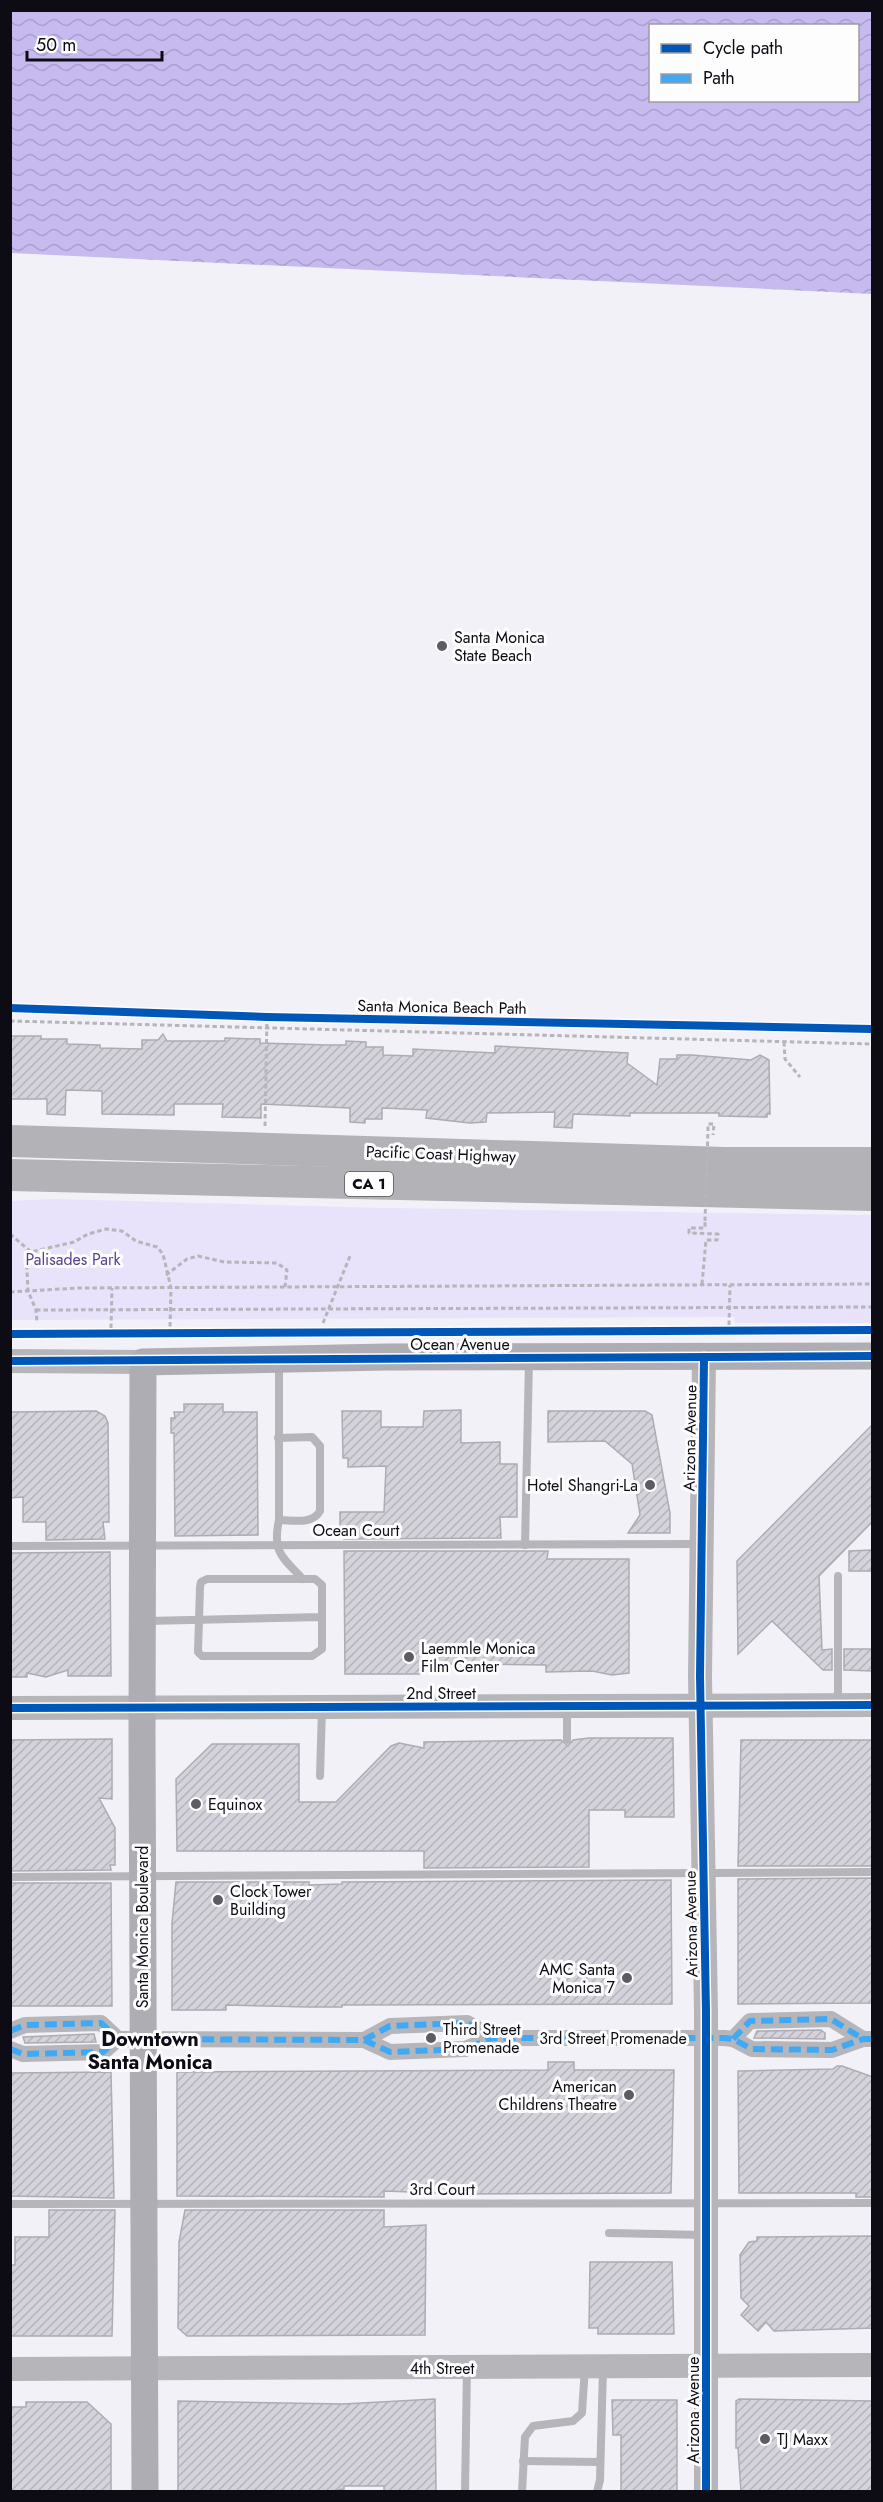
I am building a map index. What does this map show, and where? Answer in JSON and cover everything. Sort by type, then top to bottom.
[{"type":"highway","name":"Pacific Coast Highway","points":[[10,1142],[725,1163],[873,1163]]},
{"type":"highway","name":"Pacific Coast Highway","points":[[10,1175],[873,1195]]},
{"type":"main road","name":"Ocean Avenue","points":[[143,1362],[529,1357],[873,1356]]},
{"type":"main road","name":"Santa Monica Boulevard","points":[[143,1362],[142,1876],[131,2039],[143,2203],[145,2492]]},
{"type":"street","name":"Arizona Avenue","points":[[704,1357],[701,1544],[706,2038],[706,2492]]},
{"type":"street","name":"Ocean Avenue","points":[[10,1361],[143,1362]]},
{"type":"street","name":"2nd Street","points":[[10,1708],[873,1705]]},
{"type":"street","name":"3rd Street Promenade","points":[[733,2039],[750,2021],[831,2019],[868,2039]]},
{"type":"street","points":[[10,2031],[25,2025],[101,2023],[131,2039]]},
{"type":"street","name":"3rd Street Promenade","points":[[364,2040],[390,2026],[467,2023],[493,2038]]},
{"type":"street","name":"3rd Street Promenade","points":[[10,2049],[23,2054],[103,2052],[131,2039],[364,2040],[390,2052],[465,2049],[493,2038],[706,2038],[733,2039],[752,2049],[832,2050],[868,2039]]},
{"type":"street","name":"4th Street","points":[[10,2369],[873,2365]]},
{"type":"lane","points":[[525,1545],[529,1357]]},
{"type":"lane","points":[[279,1360],[279,1520],[276,1546],[280,1555],[303,1580]]},
{"type":"lane","points":[[278,1438],[312,1437],[320,1446],[320,1511],[312,1521],[279,1520]]},
{"type":"lane","name":"Ocean Court","points":[[10,1546],[701,1544]]},
{"type":"lane","points":[[838,1576],[838,1705]]},
{"type":"lane","points":[[207,1579],[303,1580],[315,1579],[322,1585],[322,1649],[312,1656],[207,1657],[198,1652],[201,1582],[207,1579]]},
{"type":"lane","points":[[143,1622],[322,1617]]},
{"type":"lane","points":[[567,1706],[567,1740]]},
{"type":"lane","points":[[321,1776],[322,1707]]},
{"type":"lane","points":[[10,1877],[873,1872]]},
{"type":"lane","name":"3rd Court","points":[[10,2204],[873,2203]]},
{"type":"lane","points":[[609,2233],[706,2235]]},
{"type":"lane","points":[[522,2492],[525,2437],[533,2426],[573,2421],[582,2413],[594,2367]]},
{"type":"lane","points":[[594,2367],[600,2462],[597,2492]]},
{"type":"lane","points":[[465,2492],[467,2368]]},
{"type":"lane","points":[[523,2461],[600,2462]]},
{"type":"path","points":[[256,1016],[279,1017]]},
{"type":"path","points":[[265,1148],[267,1017]]},
{"type":"path","points":[[10,1021],[873,1044]]},
{"type":"path","points":[[784,1042],[785,1059],[800,1077]]},
{"type":"path","points":[[702,1284],[706,1240],[717,1240],[718,1234],[689,1233],[688,1227],[705,1228],[708,1124],[714,1124],[713,1135]]},
{"type":"path","points":[[10,1234],[26,1250],[35,1252],[74,1242],[101,1230],[118,1230],[160,1249],[165,1259],[166,1275],[171,1288],[170,1328]]},
{"type":"path","points":[[26,1250],[28,1291],[36,1310],[37,1323]]},
{"type":"path","points":[[166,1275],[187,1259],[198,1256],[224,1263],[277,1263],[287,1270],[285,1287]]},
{"type":"path","points":[[323,1323],[350,1256]]},
{"type":"path","points":[[10,1292],[112,1287],[873,1284]]},
{"type":"path","points":[[729,1325],[730,1285]]},
{"type":"path","points":[[111,1328],[112,1287]]},
{"type":"path","points":[[36,1310],[873,1307]]},
{"type":"path","points":[[719,1331],[741,1331]]},
{"type":"path","points":[[100,1334],[123,1334]]},
{"type":"path","points":[[159,1334],[182,1334]]},
{"type":"green space","name":"Palisades Park","points":[[53,1199],[383,1208],[872,1215],[872,1323],[735,1323],[734,1317],[11,1320],[11,1201]]},
{"type":"water","points":[[11,10],[872,11],[872,294],[11,253]]},
{"type":"building","points":[[163,1034],[167,1041],[225,1041],[225,1038],[260,1039],[260,1043],[328,1045],[346,1045],[346,1041],[366,1042],[366,1047],[383,1047],[383,1055],[413,1056],[413,1049],[495,1053],[495,1046],[628,1053],[627,1063],[657,1085],[660,1059],[677,1059],[677,1055],[692,1055],[751,1060],[760,1055],[769,1060],[770,1114],[767,1114],[767,1117],[719,1116],[719,1113],[630,1113],[630,1116],[573,1114],[572,1128],[554,1127],[555,1112],[487,1113],[486,1122],[470,1123],[426,1118],[427,1110],[382,1108],[382,1119],[365,1119],[365,1123],[350,1122],[350,1108],[261,1104],[261,1118],[222,1117],[223,1104],[174,1104],[174,1115],[102,1114],[102,1091],[66,1090],[65,1115],[47,1114],[47,1099],[10,1099],[10,1036],[67,1039],[67,1044],[100,1045],[100,1048],[142,1049],[142,1040],[158,1040]]},
{"type":"building","points":[[184,1404],[223,1404],[223,1412],[257,1412],[258,1535],[175,1536],[174,1433],[171,1433],[171,1418],[175,1418],[174,1412],[184,1412]]},
{"type":"building","points":[[461,1410],[461,1443],[500,1442],[500,1464],[517,1464],[517,1517],[500,1517],[501,1538],[344,1539],[344,1528],[340,1528],[340,1512],[384,1512],[386,1466],[348,1467],[348,1458],[343,1458],[342,1411],[381,1411],[381,1427],[423,1427],[424,1411]]},
{"type":"building","points":[[96,1411],[105,1416],[108,1423],[109,1522],[103,1522],[105,1539],[46,1540],[46,1522],[23,1522],[23,1497],[10,1498],[10,1412]]},
{"type":"building","name":"Hotel Shangri-La","points":[[548,1411],[645,1411],[652,1415],[670,1513],[670,1533],[628,1533],[640,1515],[632,1464],[605,1441],[548,1442]]},
{"type":"building","points":[[873,1424],[873,1521],[819,1576],[822,1650],[832,1649],[832,1670],[823,1670],[772,1621],[738,1654],[737,1561]]},
{"type":"building","points":[[873,1550],[873,1571],[849,1571],[849,1551]]},
{"type":"building","points":[[344,1551],[548,1551],[547,1559],[629,1559],[629,1673],[612,1675],[592,1671],[546,1672],[546,1665],[464,1664],[424,1665],[424,1674],[345,1674]]},
{"type":"building","points":[[110,1552],[111,1676],[68,1676],[68,1670],[46,1677],[27,1673],[27,1677],[10,1677],[10,1553]]},
{"type":"building","points":[[844,1649],[873,1649],[873,1671],[844,1670]]},
{"type":"building","points":[[673,1738],[674,1817],[625,1817],[625,1810],[589,1810],[589,1867],[424,1868],[424,1851],[177,1851],[176,1779],[212,1744],[299,1744],[299,1802],[336,1802],[391,1746],[399,1743],[424,1748],[424,1742],[561,1740],[568,1746],[573,1740]]},
{"type":"building","points":[[112,1739],[112,1799],[99,1798],[115,1828],[115,1865],[110,1865],[111,1870],[10,1871],[10,1740]]},
{"type":"building","points":[[741,1740],[873,1740],[873,1866],[738,1866]]},
{"type":"building","points":[[873,1878],[873,2003],[738,2004],[738,1879]]},
{"type":"building","points":[[671,1880],[672,2004],[342,2005],[342,2007],[226,2005],[226,2010],[172,2010],[172,1923],[176,1882],[309,1882],[309,1885],[342,1884],[342,1882]]},
{"type":"building","points":[[10,1883],[111,1883],[112,2006],[10,2006]]},
{"type":"building","points":[[821,2030],[825,2033],[825,2039],[754,2038],[757,2031]]},
{"type":"building","points":[[94,2034],[96,2042],[25,2043],[23,2037]]},
{"type":"building","points":[[548,2062],[574,2062],[574,2070],[674,2070],[671,2193],[466,2194],[384,2191],[384,2197],[177,2196],[177,2072],[548,2070]]},
{"type":"building","points":[[837,2066],[873,2077],[873,2197],[856,2197],[856,2193],[739,2193],[738,2071],[833,2069]]},
{"type":"building","points":[[111,2072],[114,2198],[10,2196],[10,2073]]},
{"type":"building","points":[[49,2210],[115,2210],[112,2336],[10,2336],[10,2270],[12,2265],[15,2265],[15,2237],[49,2237]]},
{"type":"building","points":[[185,2210],[384,2210],[384,2227],[426,2225],[425,2335],[187,2336],[178,2328],[179,2242]]},
{"type":"building","points":[[873,2236],[873,2328],[774,2331],[766,2322],[758,2331],[741,2315],[749,2306],[741,2298],[740,2255],[749,2242],[757,2241],[757,2237]]},
{"type":"building","points":[[590,2262],[672,2262],[674,2334],[598,2334],[598,2328],[589,2328]]},
{"type":"building","points":[[435,2399],[436,2492],[384,2492],[384,2486],[344,2486],[344,2489],[332,2491],[178,2492],[178,2401],[343,2404]]},
{"type":"building","points":[[739,2399],[873,2401],[873,2492],[741,2492],[738,2448],[736,2448],[736,2401]]},
{"type":"building","points":[[612,2400],[677,2400],[677,2492],[621,2492],[621,2435],[613,2435]]},
{"type":"building","points":[[26,2402],[87,2402],[111,2424],[111,2492],[10,2492],[10,2407],[26,2407]]},
{"type":"marked path","points":[[733,2039],[750,2021],[831,2019],[863,2039]]},
{"type":"marked path","points":[[10,2031],[25,2025],[101,2023],[118,2039]]},
{"type":"marked path","points":[[364,2040],[390,2026],[467,2023],[493,2038]]},
{"type":"marked path","points":[[10,2049],[23,2054],[103,2052],[118,2039],[364,2040],[390,2052],[465,2049],[493,2038],[724,2038],[733,2039],[752,2049],[832,2050],[863,2039],[872,2039]]},
{"type":"cycle path","name":"Santa Monica Beach Path","points":[[10,1008],[267,1017],[872,1029]]},
{"type":"cycle path","points":[[10,1334],[872,1330]]},
{"type":"cycle path","points":[[10,1361],[872,1356]]},
{"type":"cycle path","points":[[704,1357],[700,1676],[706,2011],[706,2492]]},
{"type":"cycle path","points":[[10,1708],[872,1705]]},
{"type":"place","name":"Santa Monica State Beach","points":[[442,646]]},
{"type":"place","name":"Hotel Shangri-La","points":[[650,1485]]},
{"type":"place","name":"Laemmle Monica Film Center","points":[[409,1657]]},
{"type":"place","name":"Equinox","points":[[196,1804]]},
{"type":"place","name":"Clock Tower Building","points":[[218,1900]]},
{"type":"place","name":"AMC Santa Monica 7","points":[[627,1978]]},
{"type":"place","name":"Third Street Promenade","points":[[431,2038]]},
{"type":"place","name":"American Childrens Theatre","points":[[629,2095]]},
{"type":"place","name":"TJ Maxx","points":[[765,2439]]},
{"type":"district","name":"Downtown Santa Monica","points":[[150,2050]]}]
